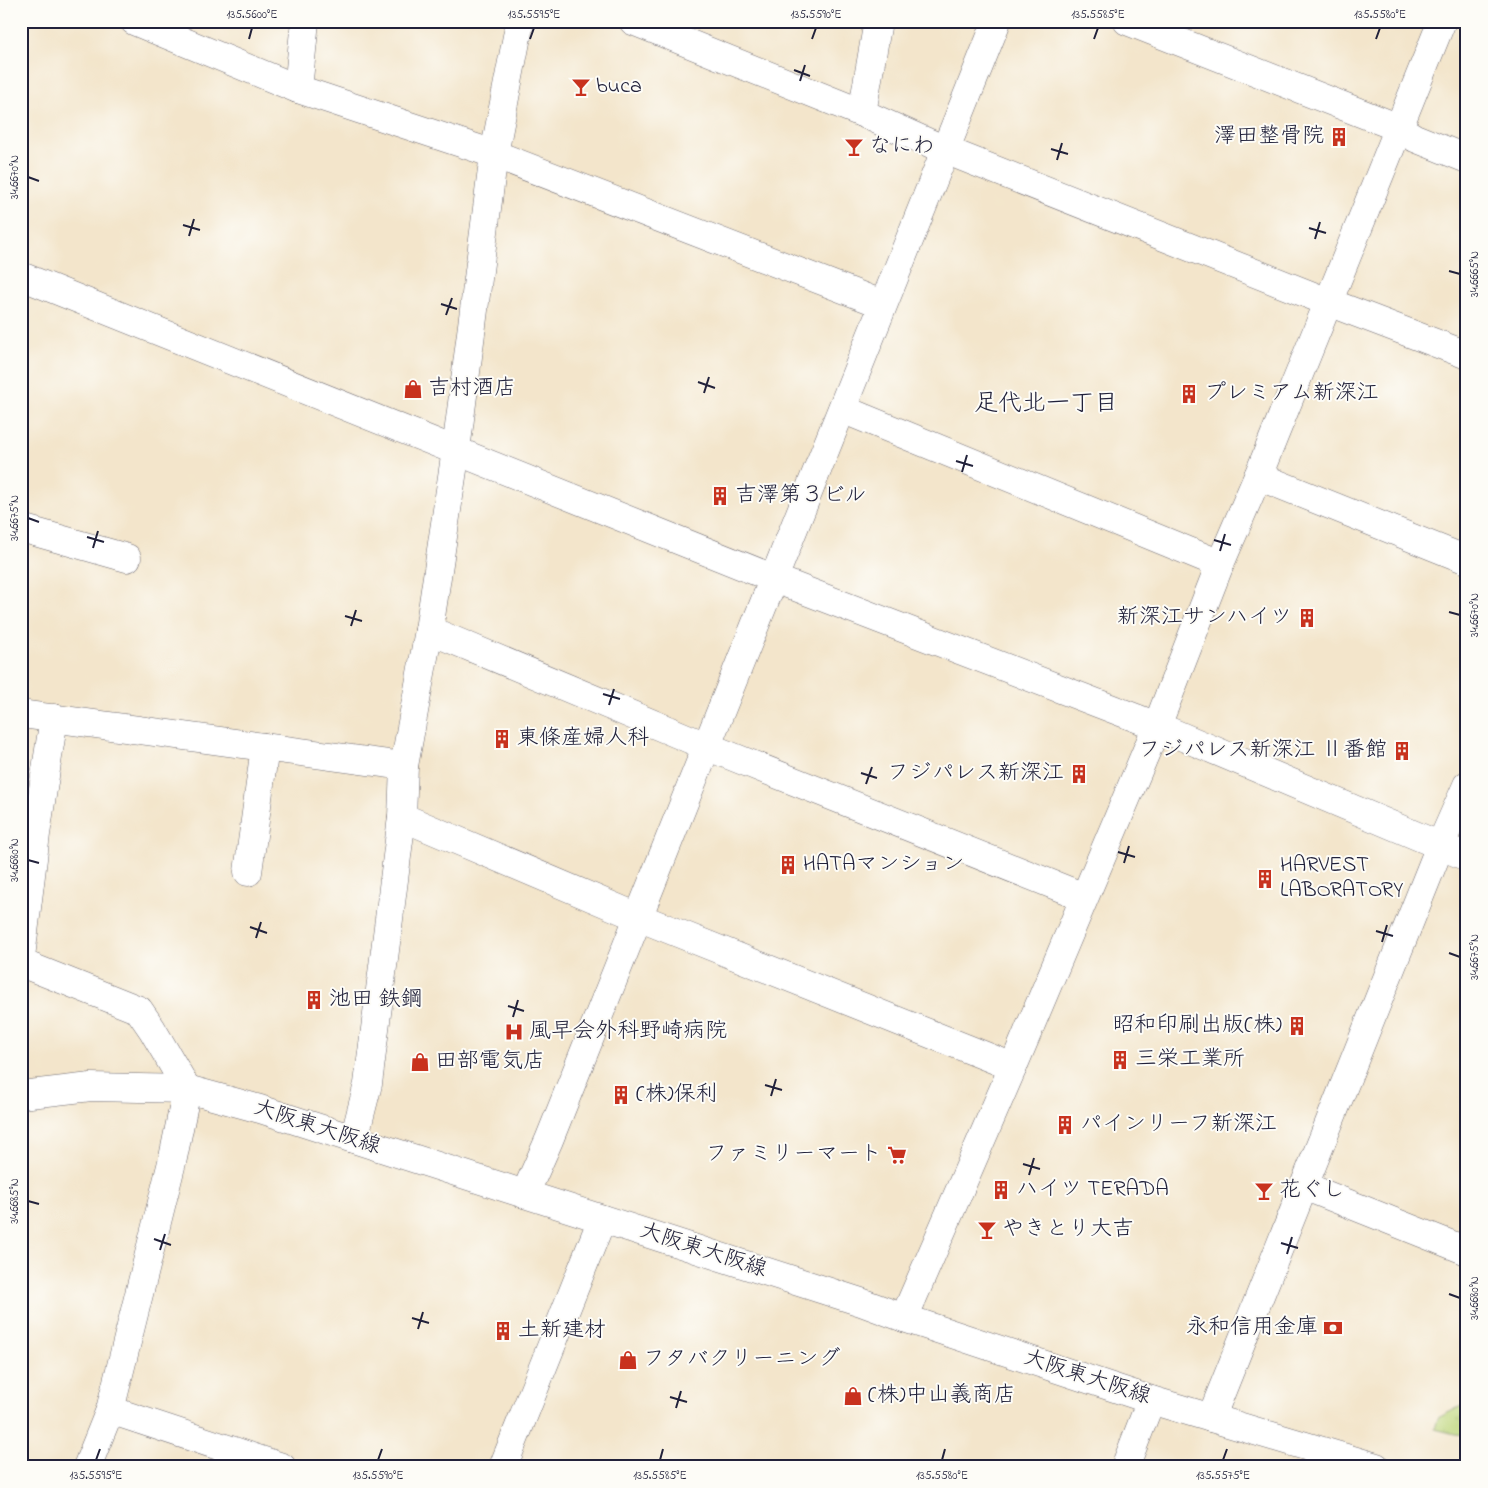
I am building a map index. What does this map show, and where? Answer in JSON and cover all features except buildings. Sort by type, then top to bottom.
[{"type":"street","points":[[134,21],[298,89],[494,154],[882,304]]},
{"type":"street","points":[[298,89],[305,21]]},
{"type":"street","points":[[354,1139],[368,1084],[402,816],[404,766],[430,630],[456,450],[494,154],[520,21]]},
{"type":"street","points":[[633,21],[862,113],[945,150],[1467,355]]},
{"type":"street","points":[[862,113],[878,21]]},
{"type":"street","points":[[525,1194],[553,1132],[706,746],[775,579],[882,304],[997,21]]},
{"type":"street","points":[[1127,21],[1399,128],[1415,138],[1467,159]]},
{"type":"street","points":[[904,1318],[1013,1067],[1157,726],[1220,564],[1258,476],[1442,21]]},
{"type":"street","points":[[21,276],[775,579],[1157,726],[1467,857]]},
{"type":"street","points":[[842,409],[1220,564]]},
{"type":"street","points":[[1258,476],[1467,560]]},
{"type":"street","points":[[21,528],[127,558]]},
{"type":"street","points":[[430,630],[706,746],[1084,897]]},
{"type":"street","points":[[21,714],[404,766]]},
{"type":"street","points":[[21,957],[36,834],[54,718]]},
{"type":"street","points":[[248,872],[264,747]]},
{"type":"street","points":[[1210,1418],[1440,846],[1467,785]]},
{"type":"street","points":[[402,816],[638,917],[1013,1067]]},
{"type":"street","points":[[21,963],[140,1010],[186,1089],[173,1158],[110,1410],[87,1467]]},
{"type":"street","name":"大阪東大阪線","points":[[21,1095],[91,1087],[186,1089],[260,1109],[861,1302],[1151,1400],[1376,1467]]},
{"type":"street","points":[[1304,1186],[1467,1252]]},
{"type":"street","points":[[503,1467],[602,1219]]},
{"type":"street","points":[[1125,1467],[1151,1400]]},
{"type":"street","points":[[110,1410],[282,1467]]},
{"type":"green space","points":[[1467,1403],[1467,1435],[1435,1429],[1438,1418]]},
{"type":"place","name":"buca","points":[[581,87]]},
{"type":"place","name":"澤田整骨院","points":[[1339,137]]},
{"type":"place","name":"なにわ","points":[[854,147]]},
{"type":"place","name":"吉村酒店","points":[[413,389]]},
{"type":"place","name":"プレミアム新深江","points":[[1189,394]]},
{"type":"place","name":"吉澤第３ビル","points":[[720,496]]},
{"type":"place","name":"新深江サンハイツ","points":[[1307,618]]},
{"type":"place","name":"東條産婦人科","points":[[502,739]]},
{"type":"place","name":"フジパレス新深江 Ⅱ番館","points":[[1402,751]]},
{"type":"place","name":"フジパレス新深江","points":[[1079,774]]},
{"type":"place","name":"HATAマンション","points":[[788,865]]},
{"type":"place","name":"HARVEST LABORATORY","points":[[1265,879]]},
{"type":"place","name":"池田 鉄鋼","points":[[314,1000]]},
{"type":"place","name":"昭和印刷出版(株)","points":[[1297,1026]]},
{"type":"place","name":"風早会外科野崎病院","points":[[514,1032]]},
{"type":"place","name":"三栄工業所","points":[[1120,1060]]},
{"type":"place","name":"田部電気店","points":[[420,1062]]},
{"type":"place","name":"(株)保利","points":[[621,1095]]},
{"type":"place","name":"パインリーフ新深江","points":[[1065,1125]]},
{"type":"place","name":"ファミリーマート","points":[[897,1155]]},
{"type":"place","name":"ハイツ TERADA","points":[[1001,1190]]},
{"type":"place","name":"花ぐし","points":[[1264,1191]]},
{"type":"place","name":"やきとり大吉","points":[[987,1230]]},
{"type":"place","name":"永和信用金庫","points":[[1333,1328]]},
{"type":"place","name":"土新建材","points":[[503,1331]]},
{"type":"place","name":"フタバクリーニング","points":[[628,1360]]},
{"type":"place","name":"(株)中山義商店","points":[[853,1396]]},
{"type":"district","name":"足代北一丁目","points":[[1046,404]]}]
